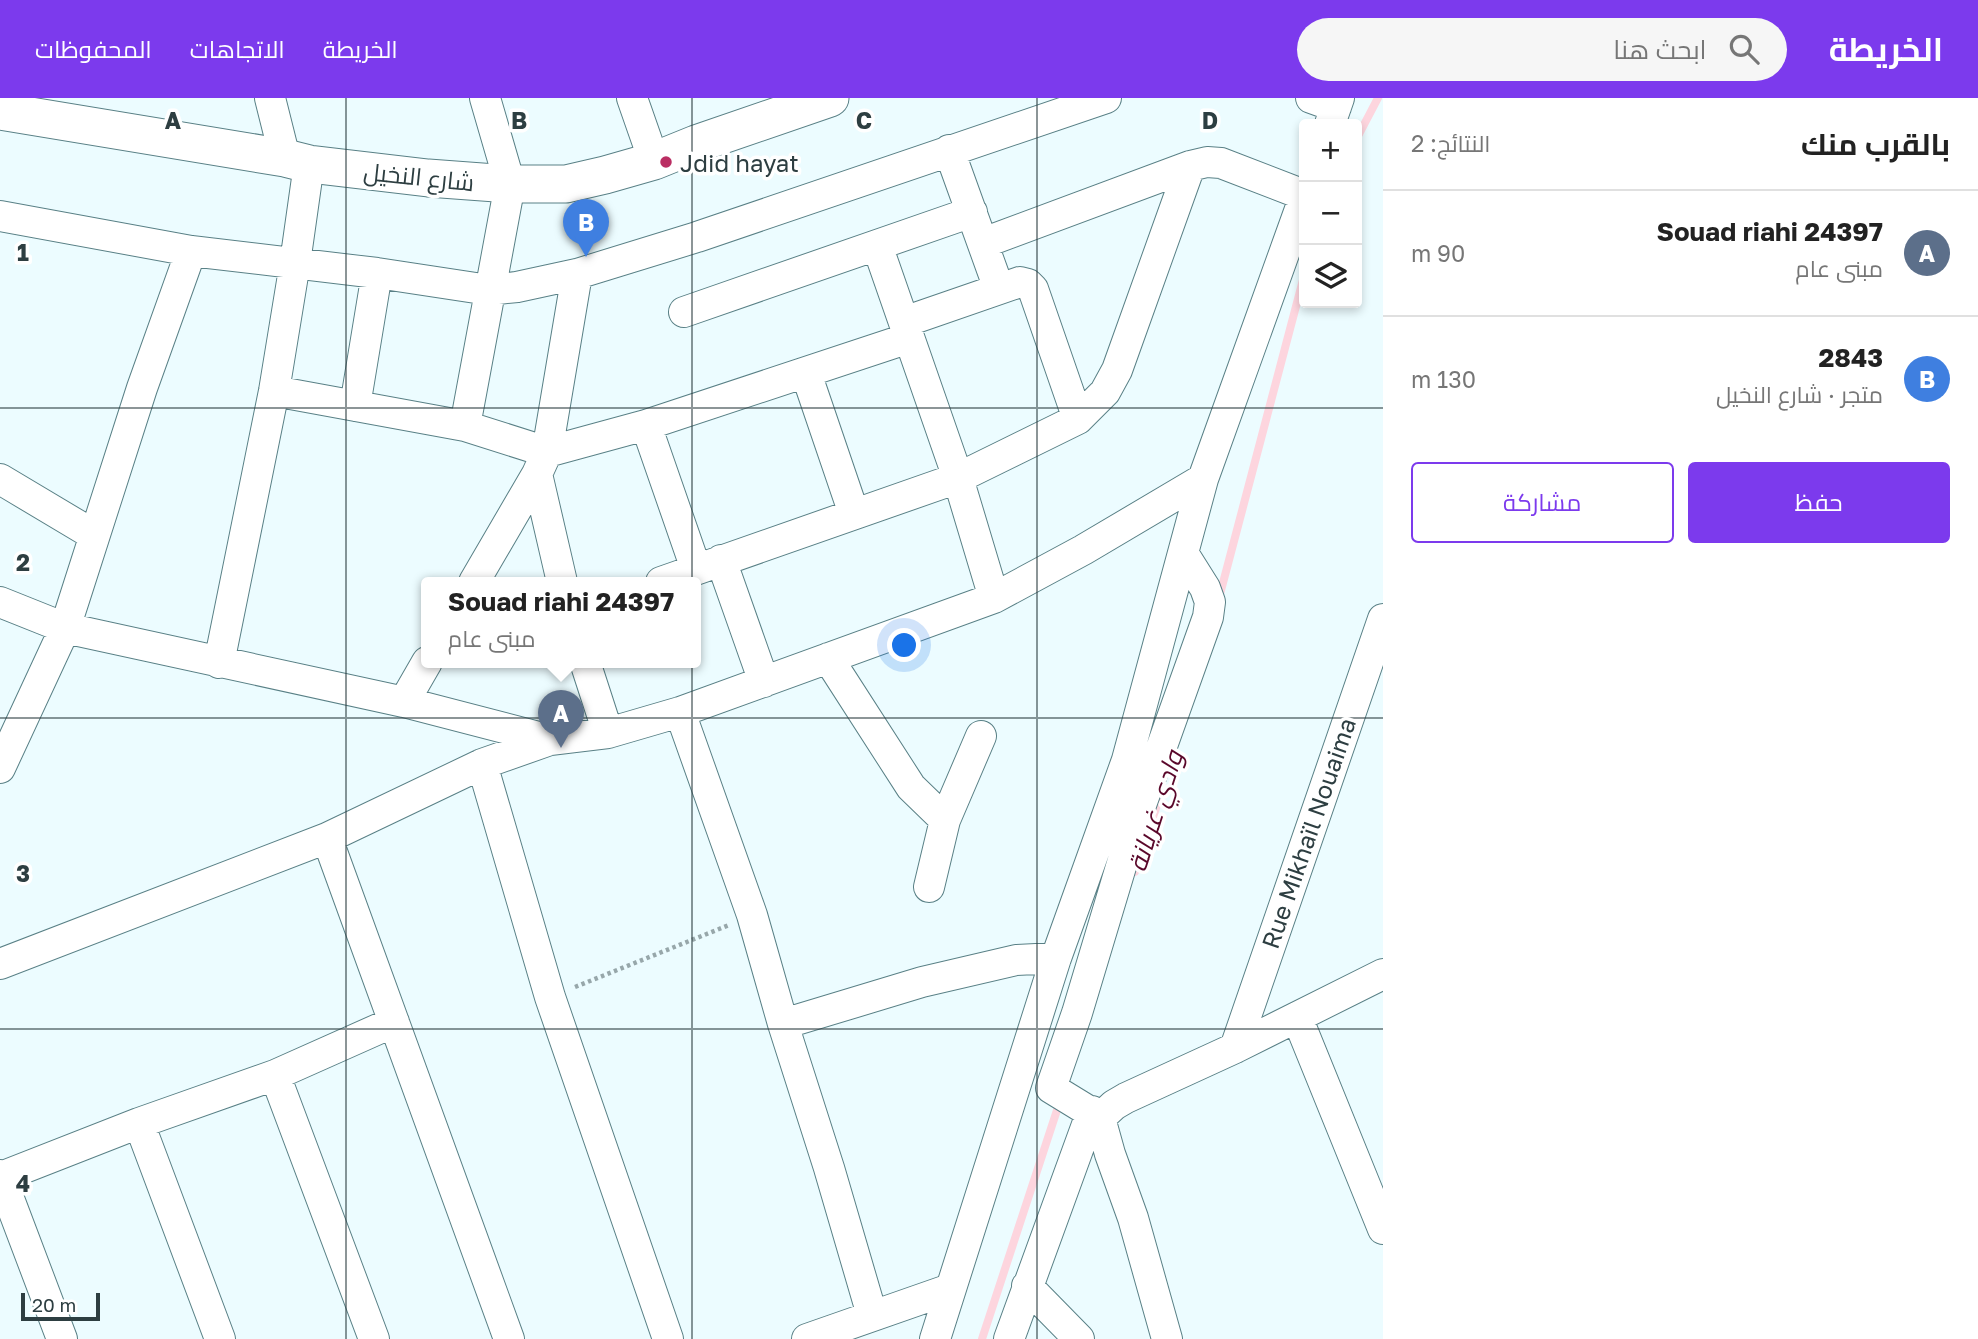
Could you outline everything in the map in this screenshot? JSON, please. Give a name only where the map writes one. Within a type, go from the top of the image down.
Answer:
[{"type":"main road","name":"شارع النخيل","points":[[0,111],[35,108],[297,161],[428,178],[510,184],[566,184],[654,161],[813,101]]},
{"type":"street","points":[[219,663],[274,391],[295,263],[297,161],[270,98]]},
{"type":"street","points":[[465,426],[510,184],[485,98]]},
{"type":"street","points":[[632,98],[654,161]]},
{"type":"street","points":[[0,216],[191,251],[377,273],[489,290],[577,274],[697,237],[1106,98]]},
{"type":"street","points":[[949,150],[999,289]]},
{"type":"street","points":[[983,243],[1190,166],[1208,162],[1221,163],[1299,195]]},
{"type":"street","points":[[675,577],[958,478],[1078,419],[1105,392],[1117,370],[1190,166]]},
{"type":"street","points":[[935,1339],[1056,958],[1127,760],[1203,480],[1299,211]]},
{"type":"street","points":[[684,312],[972,212]]},
{"type":"street","points":[[877,245],[958,478],[994,598]]},
{"type":"street","points":[[3,753],[65,628],[142,388],[191,251]]},
{"type":"street","points":[[355,406],[377,273]]},
{"type":"street","points":[[477,577],[542,463],[577,274]]},
{"type":"street","points":[[274,391],[465,426],[542,463],[646,425],[806,373],[1020,282],[1033,289],[1078,419]]},
{"type":"street","points":[[806,373],[854,514]]},
{"type":"street","points":[[646,425],[764,682]]},
{"type":"street","points":[[542,463],[561,577]]},
{"type":"street","points":[[0,479],[94,535]]},
{"type":"street","points":[[0,964],[327,838],[482,764],[550,740],[608,733],[680,712],[994,598],[1203,480]]},
{"type":"street","points":[[1051,1088],[1077,1013],[1132,830],[1208,617],[1210,602],[1205,588],[1183,553]]},
{"type":"street","points":[[0,602],[65,628],[404,702],[550,740]]},
{"type":"street","name":"Rue Mikhaïl Nouaima","points":[[1235,1048],[1383,619]]},
{"type":"street","points":[[828,658],[911,787],[945,820]]},
{"type":"street","points":[[404,702],[424,668]]},
{"type":"street","points":[[587,668],[608,733]]},
{"type":"street","points":[[680,712],[752,915],[872,1315]]},
{"type":"street","points":[[929,887],[945,820],[981,736]]},
{"type":"street","points":[[482,764],[550,997],[668,1339]]},
{"type":"street","points":[[327,838],[509,1339]]},
{"type":"street","points":[[783,1024],[936,979],[1016,960],[1056,958]]},
{"type":"street","points":[[1010,1339],[1027,1286],[1096,1114],[1383,974]]},
{"type":"street","points":[[1297,1017],[1373,1176],[1383,1229]]},
{"type":"street","points":[[62,1339],[0,1176],[275,1075],[394,1022]]},
{"type":"street","points":[[275,1075],[374,1339]]},
{"type":"street","points":[[1018,1075],[1051,1088],[1096,1114],[1133,1218],[1167,1339]]},
{"type":"street","points":[[139,1123],[220,1339]]},
{"type":"street","points":[[1027,1286],[1079,1339]]},
{"type":"street","points":[[807,1339],[950,1289]]},
{"type":"path","points":[[550,997],[752,915]]},
{"type":"waterway","name":"وادي غريانة","points":[[1362,128],[1378,98]]},
{"type":"waterway","name":"وادي غريانة","points":[[1219,598],[1299,295]]},
{"type":"waterway","name":"وادي غريانة","points":[[1135,872],[1158,802]]},
{"type":"waterway","name":"وادي غريانة","points":[[982,1339],[1060,1101]]},
{"type":"place","name":"Jdid hayat","points":[[666,162]]},
{"type":"place","name":"2843","points":[[586,257]]},
{"type":"place","name":"Souad riahi 24397","points":[[561,748]]}]
